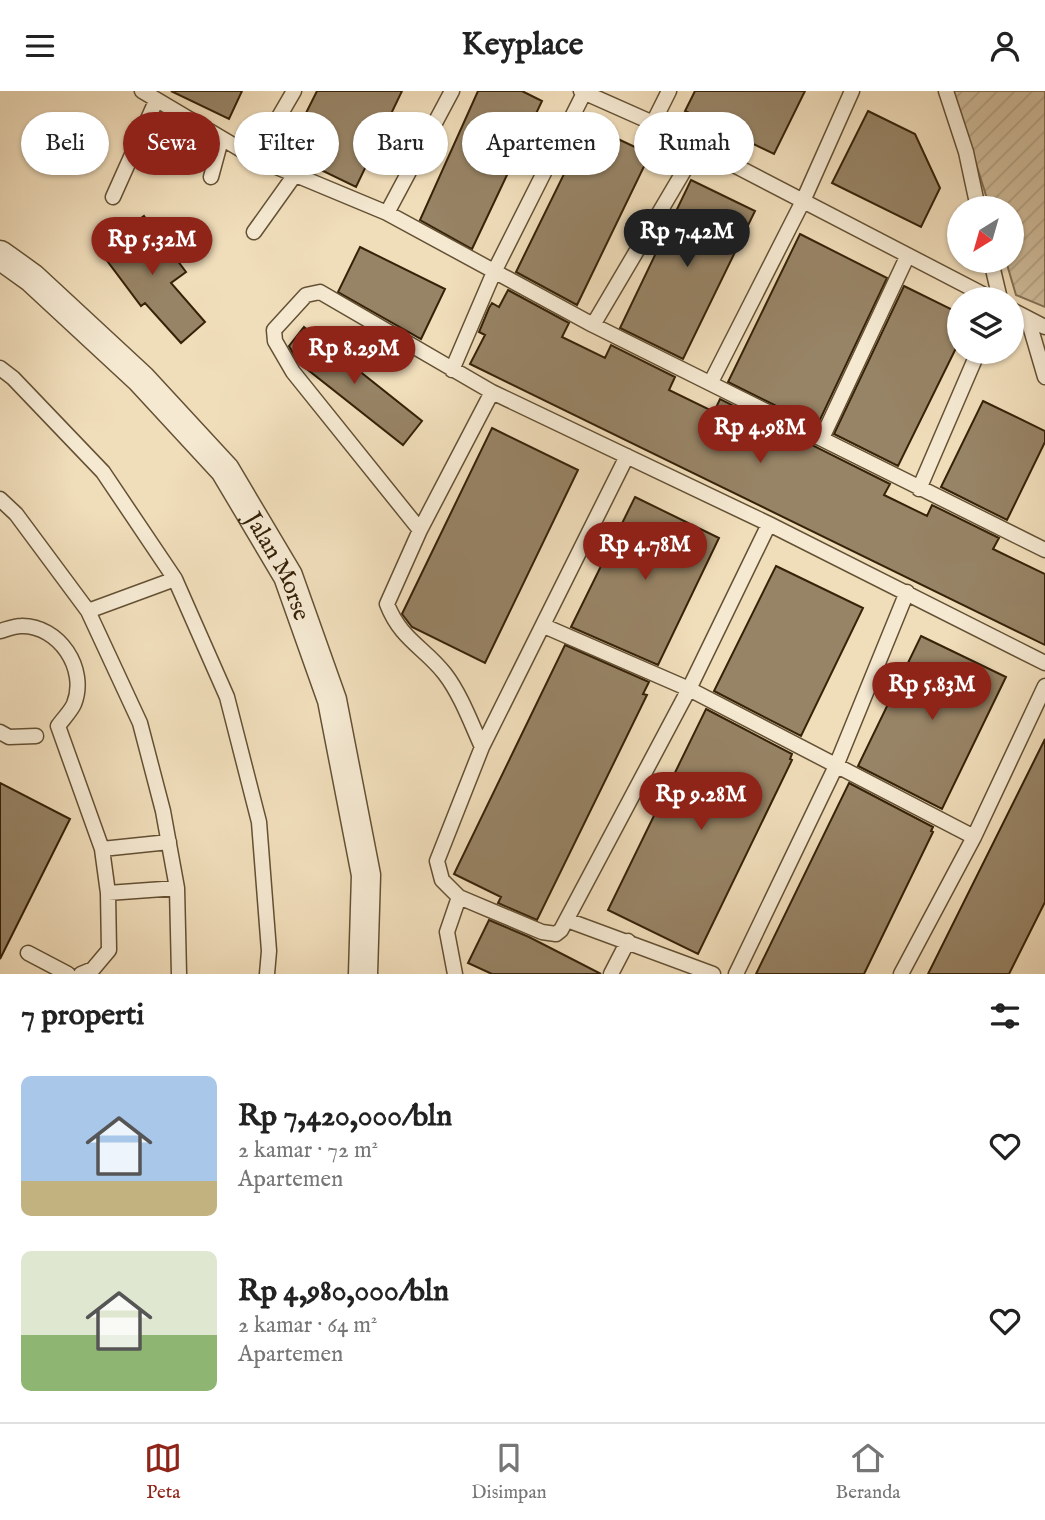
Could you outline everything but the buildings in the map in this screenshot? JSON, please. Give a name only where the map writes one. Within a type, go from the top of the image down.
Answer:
[{"type":"street","name":"Jalan Morse","points":[[0,255],[32,278],[141,379],[225,471],[288,576],[332,701],[366,875],[363,974]]},
{"type":"lane","points":[[142,91],[175,112]]},
{"type":"lane","points":[[281,112],[293,91]]},
{"type":"lane","points":[[387,213],[452,91]]},
{"type":"lane","points":[[658,112],[669,91]]},
{"type":"lane","points":[[711,382],[803,201],[852,91]]},
{"type":"lane","points":[[946,91],[966,152],[975,196]]},
{"type":"lane","points":[[453,370],[494,272],[583,92],[634,115]]},
{"type":"lane","points":[[113,197],[156,101]]},
{"type":"lane","points":[[220,139],[234,147]]},
{"type":"lane","points":[[593,325],[681,175]]},
{"type":"lane","points":[[752,175],[968,287]]},
{"type":"lane","points":[[254,232],[294,176],[387,213],[593,325],[1045,550]]},
{"type":"lane","points":[[822,438],[907,257]]},
{"type":"lane","points":[[420,530],[293,372],[275,341],[274,330],[306,295],[320,292],[492,392],[769,524],[1045,663]]},
{"type":"lane","points":[[1024,317],[1045,327]]},
{"type":"lane","points":[[1028,319],[1045,377]]},
{"type":"lane","points":[[919,489],[973,364]]},
{"type":"lane","points":[[0,368],[13,378],[103,472],[174,579],[227,697],[259,822],[269,951],[267,974]]},
{"type":"lane","points":[[482,747],[444,673],[402,633],[387,604],[420,530],[492,392]]},
{"type":"lane","points":[[627,456],[482,747],[437,861],[442,880],[458,897],[542,932],[556,935],[562,930],[689,689],[769,524]]},
{"type":"lane","points":[[0,499],[16,514],[88,611],[140,723],[163,811],[177,888],[178,974]]},
{"type":"lane","points":[[88,611],[174,579]]},
{"type":"lane","points":[[736,974],[835,766],[907,593]]},
{"type":"lane","points":[[0,631],[23,626],[49,633],[69,651],[78,677],[74,704],[58,726],[102,849],[108,893],[109,950],[93,969],[81,974]]},
{"type":"lane","points":[[544,626],[689,689],[974,837]]},
{"type":"lane","points":[[901,974],[974,837],[1045,686]]},
{"type":"lane","points":[[0,732],[9,737],[36,736]]},
{"type":"lane","points":[[102,849],[169,842]]},
{"type":"lane","points":[[108,893],[177,888]]},
{"type":"lane","points":[[455,974],[447,932],[458,897]]},
{"type":"lane","points":[[567,920],[713,974]]},
{"type":"lane","points":[[611,974],[628,941]]},
{"type":"lane","points":[[28,953],[68,974]]},
{"type":"shaded area","points":[[953,91],[1045,91],[1045,307],[1024,298],[1024,287],[1014,287],[1010,273],[1024,273],[1024,196],[986,196]]}]
